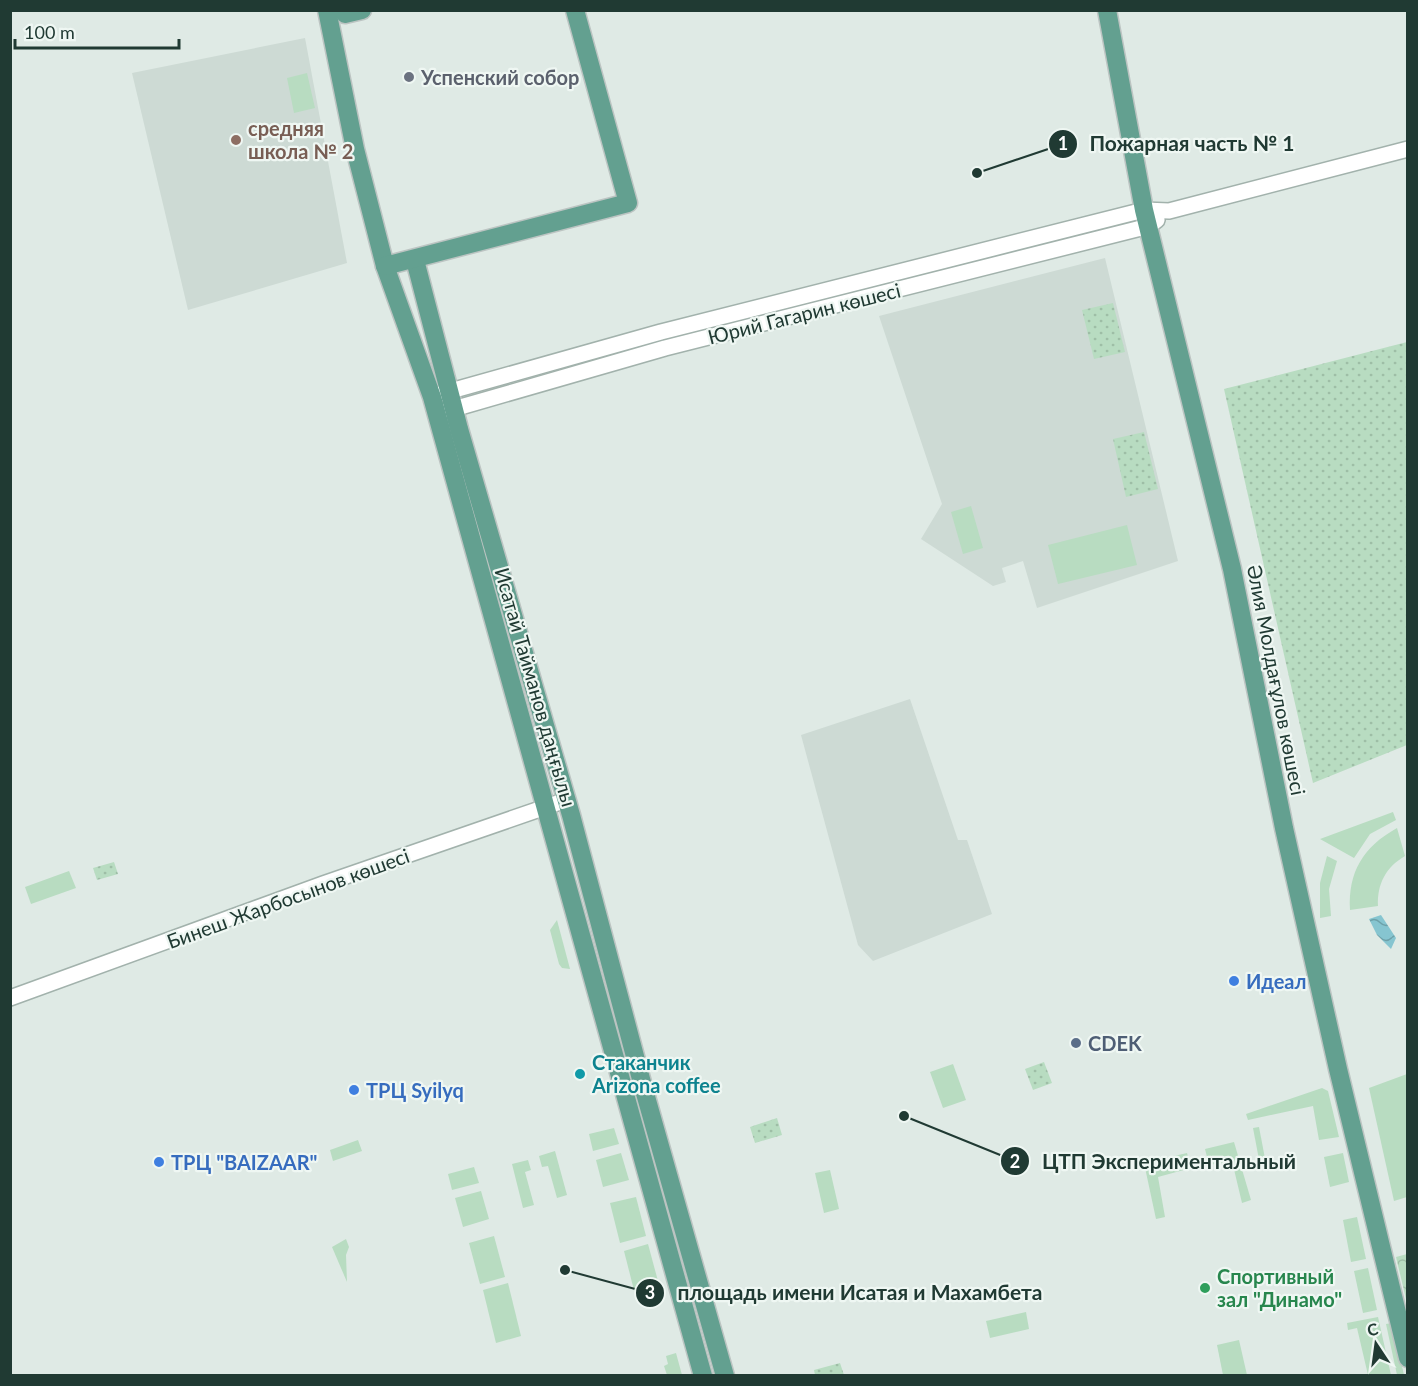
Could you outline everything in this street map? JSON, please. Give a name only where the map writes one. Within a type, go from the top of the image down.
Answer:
[{"type":"main road","name":"Исатай Тайманов даңғылы","points":[[327,10],[355,149],[385,266],[434,405],[703,1376]]},
{"type":"main road","points":[[385,266],[415,260],[628,202],[574,10]]},
{"type":"main road","name":"Әлия Молдағұлов көшесі","points":[[1107,10],[1146,218],[1232,569],[1288,850],[1340,1081],[1407,1358]]},
{"type":"main road","name":"Исатай Тайманов даңғылы","points":[[415,260],[452,400],[566,800],[641,1079],[725,1376]]},
{"type":"street","name":"Юрий Гагарин көшесі","points":[[434,405],[665,348],[1407,148]]},
{"type":"street","name":"Бинеш Жарбосынов көшесі","points":[[10,998],[313,887],[566,800]]},
{"type":"shaded area","name":"cредняя школа № 2","points":[[305,38],[347,263],[188,310],[132,73]]},
{"type":"shaded area","points":[[1105,258],[1178,561],[1037,608],[1023,561],[1002,568],[1006,582],[993,586],[921,539],[942,504],[879,316]]},
{"type":"shaded area","points":[[910,699],[958,840],[967,840],[992,914],[873,961],[858,945],[801,735]]},
{"type":"green space","points":[[307,73],[315,108],[294,113],[287,78]]},
{"type":"green space","points":[[1113,303],[1125,352],[1094,359],[1082,310]]},
{"type":"green space","points":[[1407,342],[1407,745],[1313,783],[1224,389]]},
{"type":"green space","points":[[1144,432],[1158,489],[1126,497],[1113,439]]},
{"type":"green space","points":[[971,506],[983,548],[963,554],[951,512]]},
{"type":"green space","points":[[1127,525],[1137,565],[1058,584],[1048,545]]},
{"type":"green space","points":[[1393,812],[1396,820],[1370,834],[1354,858],[1320,839]]},
{"type":"green space","points":[[1397,828],[1405,856],[1393,865],[1384,877],[1379,890],[1378,906],[1350,910],[1352,884],[1360,862],[1375,843]]},
{"type":"green space","points":[[1327,856],[1337,861],[1329,889],[1331,916],[1320,918],[1320,883]]},
{"type":"green space","points":[[114,862],[118,874],[97,880],[93,868]]},
{"type":"green space","points":[[69,871],[76,888],[31,904],[25,887]]},
{"type":"green space","points":[[557,920],[570,969],[562,968],[559,964],[550,930]]},
{"type":"green space","points":[[1044,1062],[1052,1083],[1033,1090],[1025,1069]]},
{"type":"green space","points":[[953,1064],[966,1100],[943,1108],[930,1072]]},
{"type":"green space","points":[[1407,1074],[1407,1197],[1394,1201],[1369,1088]]},
{"type":"green space","points":[[1322,1088],[1328,1091],[1339,1137],[1319,1140],[1313,1106],[1248,1120],[1246,1114]]},
{"type":"green space","points":[[777,1118],[782,1135],[755,1143],[750,1127]]},
{"type":"green space","points":[[1259,1127],[1267,1169],[1261,1170],[1253,1128]]},
{"type":"green space","points":[[614,1128],[619,1144],[593,1151],[589,1134]]},
{"type":"green space","points":[[358,1140],[362,1151],[333,1161],[330,1150]]},
{"type":"green space","points":[[1234,1142],[1251,1200],[1242,1203],[1232,1161],[1209,1165],[1205,1149]]},
{"type":"green space","points":[[555,1151],[567,1195],[557,1198],[548,1166],[542,1167],[539,1156]]},
{"type":"green space","points":[[621,1153],[629,1180],[603,1187],[596,1160]]},
{"type":"green space","points":[[1187,1153],[1191,1168],[1158,1177],[1165,1217],[1156,1219],[1144,1163]]},
{"type":"green space","points":[[1343,1153],[1349,1182],[1330,1187],[1324,1157]]},
{"type":"green space","points":[[528,1160],[531,1170],[525,1172],[534,1205],[523,1208],[512,1164]]},
{"type":"green space","points":[[474,1167],[479,1183],[452,1190],[448,1174]]},
{"type":"green space","points":[[830,1170],[839,1209],[824,1213],[815,1173]]},
{"type":"green space","points":[[481,1191],[489,1219],[463,1227],[455,1198]]},
{"type":"green space","points":[[636,1197],[646,1236],[620,1243],[610,1203]]},
{"type":"green space","points":[[1357,1217],[1366,1259],[1351,1262],[1343,1220]]},
{"type":"green space","points":[[494,1236],[505,1277],[480,1284],[469,1243]]},
{"type":"green space","points":[[346,1239],[349,1247],[346,1255],[347,1282],[332,1247]]},
{"type":"green space","points":[[648,1244],[662,1296],[637,1302],[624,1251]]},
{"type":"green space","points":[[1407,1254],[1407,1303],[1396,1257]]},
{"type":"green space","points":[[1368,1268],[1377,1310],[1363,1313],[1354,1271]]},
{"type":"green space","points":[[508,1283],[521,1336],[496,1343],[483,1290]]},
{"type":"green space","points":[[1026,1312],[1029,1329],[990,1338],[986,1321]]},
{"type":"green space","points":[[1378,1317],[1391,1375],[1368,1375],[1357,1328],[1348,1330],[1347,1323]]},
{"type":"green space","points":[[1392,1323],[1404,1375],[1397,1375],[1386,1324]]},
{"type":"green space","points":[[1239,1340],[1247,1375],[1223,1375],[1217,1345]]},
{"type":"green space","points":[[676,1353],[682,1375],[667,1375],[664,1366],[668,1364],[666,1356]]},
{"type":"green space","points":[[840,1363],[844,1375],[815,1375],[814,1370]]},
{"type":"water","points":[[1381,915],[1396,938],[1391,949],[1377,935],[1369,919]]},
{"type":"place","name":"Успенский собор","points":[[409,77]]},
{"type":"place","name":"cредняя школа № 2","points":[[236,140]]},
{"type":"place","name":"Пожарная часть № 1","points":[[977,173]]},
{"type":"place","name":"Идеал","points":[[1234,981]]},
{"type":"place","name":"CDEK","points":[[1076,1043]]},
{"type":"place","name":"Стаканчик Arizona coffee","points":[[580,1074]]},
{"type":"place","name":"ТРЦ Syilyq","points":[[354,1090]]},
{"type":"place","name":"ЦТП Экспериментальный","points":[[904,1116]]},
{"type":"place","name":"ТРЦ \"BAIZAAR\"","points":[[159,1162]]},
{"type":"place","name":"площадь имени Исатая и Махамбета","points":[[565,1270]]},
{"type":"place","name":"Спортивный зал \"Динамо\"","points":[[1205,1288]]}]
